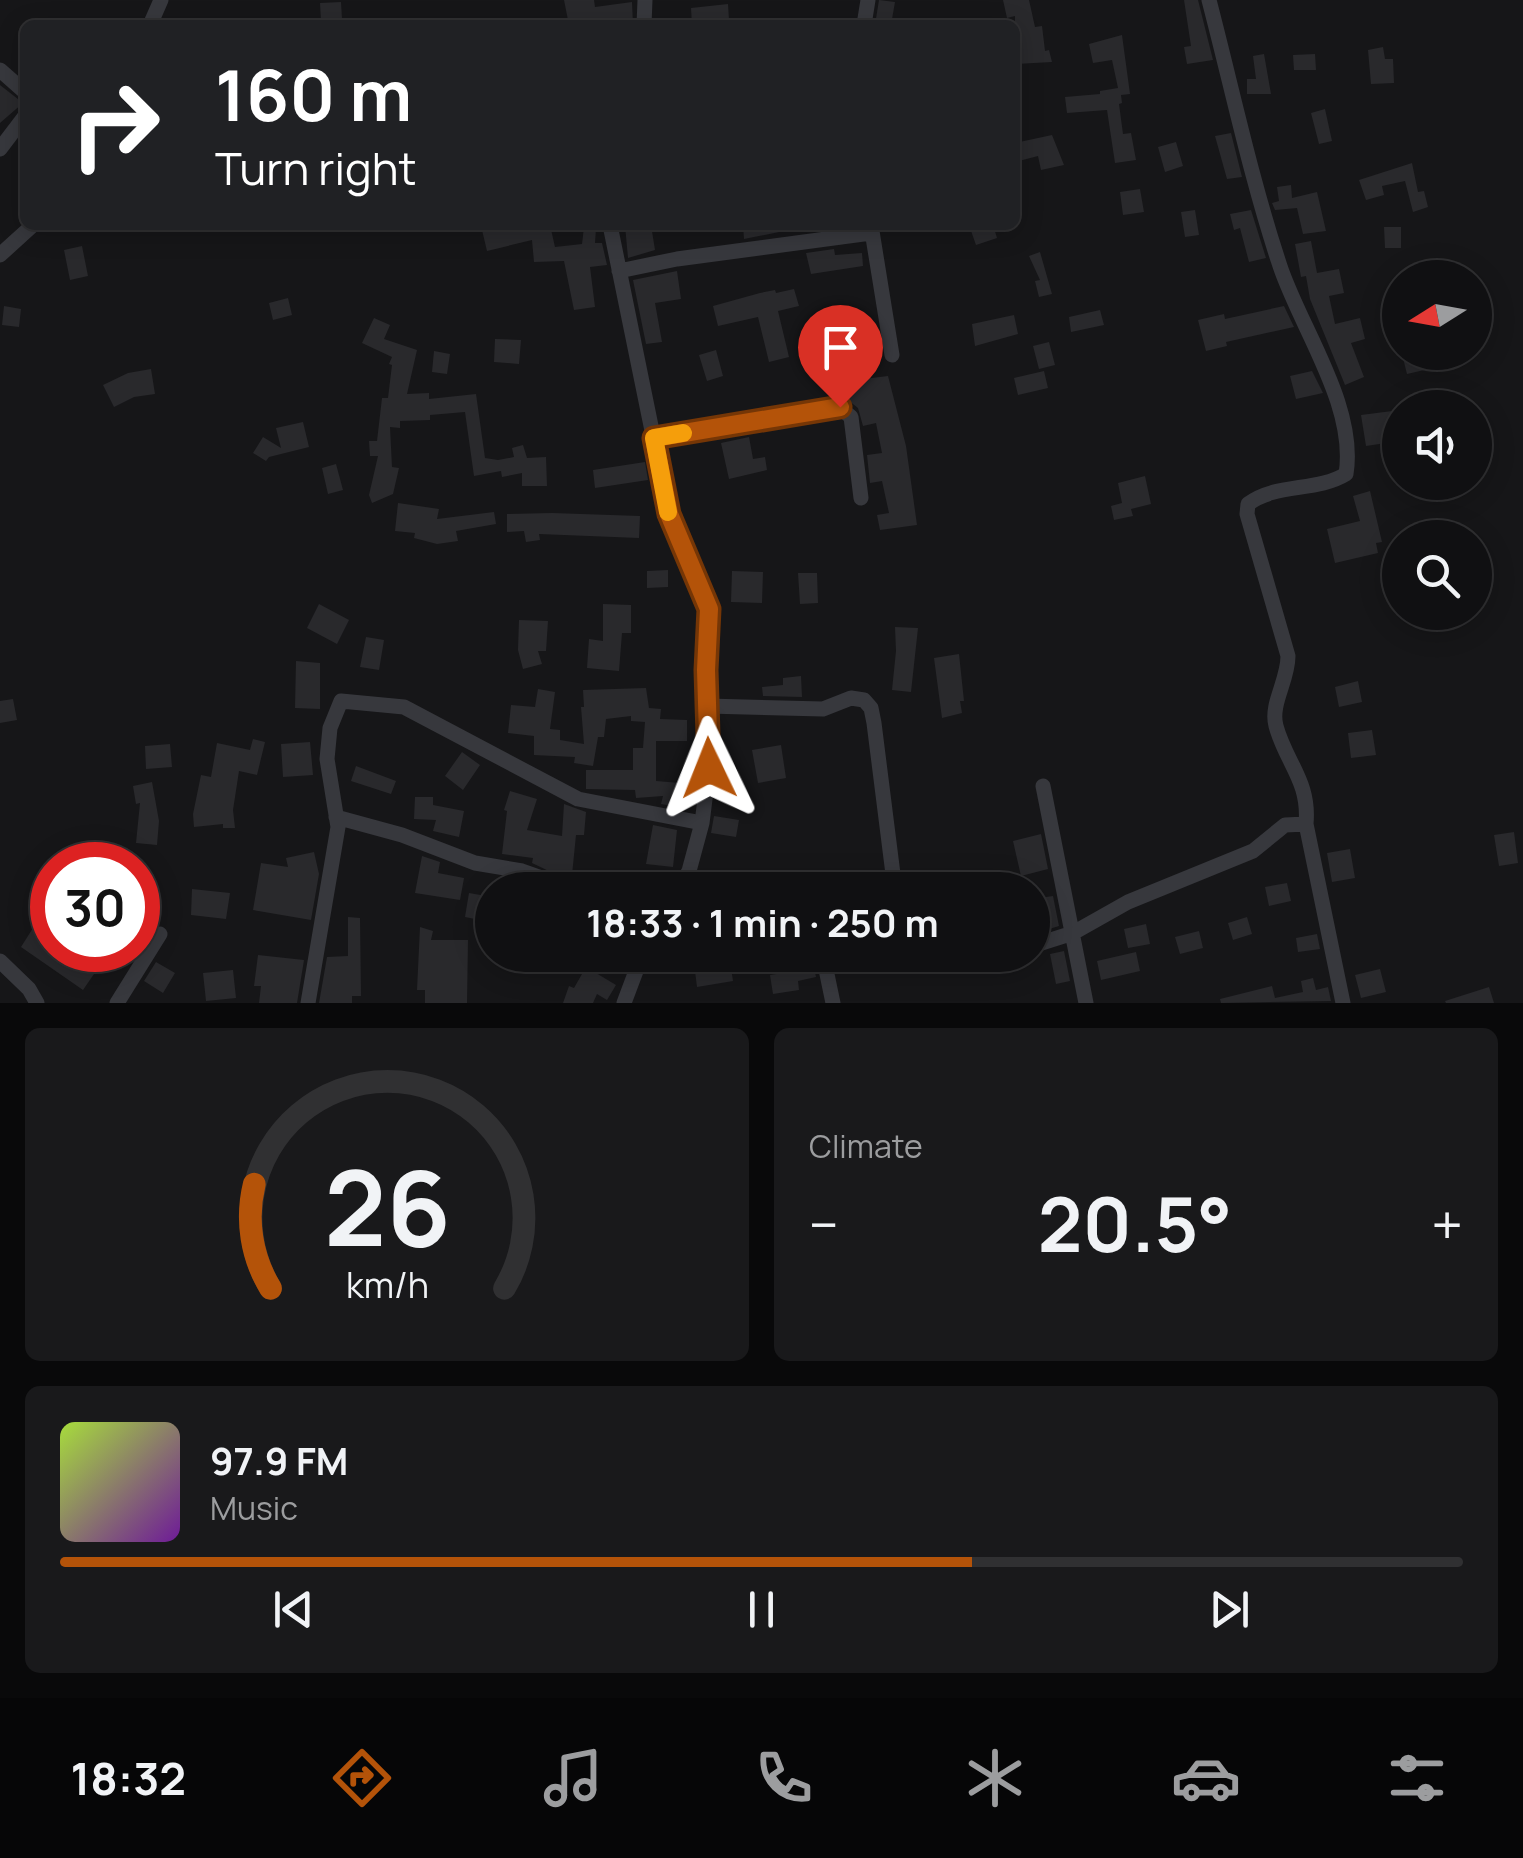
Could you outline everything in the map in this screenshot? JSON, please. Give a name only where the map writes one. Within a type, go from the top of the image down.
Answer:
[{"type":"street","points":[[1210,0],[1279,263],[1338,404],[1346,438],[1346,474],[1323,484],[1258,496],[1248,504],[1259,562],[1288,656],[1288,674],[1274,709],[1276,728],[1299,773],[1308,805],[1306,824],[1343,1003]]},
{"type":"street","points":[[0,70],[20,88]]},
{"type":"street","points":[[0,148],[20,122]]},
{"type":"street","points":[[0,255],[28,230]]},
{"type":"street","points":[[611,230],[669,514],[709,609],[709,768],[702,823],[688,872]]},
{"type":"street","points":[[619,271],[864,230]]},
{"type":"street","points":[[871,230],[892,355]]},
{"type":"street","points":[[654,438],[840,407],[851,416],[861,498]]},
{"type":"street","points":[[707,706],[823,709],[851,698],[864,700],[871,708],[874,723],[893,872]]},
{"type":"street","points":[[308,1003],[338,827],[327,759],[330,728],[342,701],[404,706],[578,799],[702,823]]},
{"type":"street","points":[[1043,786],[1086,1003]]},
{"type":"street","points":[[336,817],[402,834],[475,863],[527,872]]},
{"type":"street","points":[[1050,941],[1073,934],[1128,902],[1253,851],[1285,825],[1306,824]]},
{"type":"street","points":[[0,961],[29,989],[37,1003]]},
{"type":"street","points":[[117,1003],[136,972]]},
{"type":"street","points":[[624,1003],[636,972]]},
{"type":"street","points":[[826,972],[832,1003]]},
{"type":"building","points":[[564,0],[594,0],[595,7],[632,2],[633,20],[568,20]]},
{"type":"building","points":[[879,0],[895,2],[892,20],[876,20]]},
{"type":"building","points":[[1003,0],[1029,0],[1035,27],[1042,26],[1045,51],[1049,50],[1052,62],[1020,64],[1020,20],[1015,20],[1015,16],[1007,18]]},
{"type":"building","points":[[1184,0],[1198,0],[1213,60],[1187,64],[1184,47],[1191,46]]},
{"type":"building","points":[[341,2],[342,19],[321,20],[320,3]]},
{"type":"building","points":[[728,4],[729,20],[692,20],[691,8]]},
{"type":"building","points":[[1122,35],[1130,94],[1121,95],[1119,104],[1123,134],[1131,133],[1136,160],[1115,163],[1107,110],[1067,113],[1065,97],[1118,88],[1112,60],[1093,63],[1089,44]]},
{"type":"building","points":[[1383,47],[1385,59],[1393,59],[1394,83],[1371,84],[1368,50]]},
{"type":"building","points":[[1264,54],[1271,94],[1247,94],[1247,79],[1256,79],[1253,56]]},
{"type":"building","points":[[1315,54],[1316,70],[1294,70],[1293,55]]},
{"type":"building","points":[[0,85],[20,101],[20,106],[0,123]]},
{"type":"building","points":[[1325,109],[1332,141],[1319,144],[1311,113]]},
{"type":"building","points":[[1231,133],[1242,177],[1227,179],[1215,136]]},
{"type":"building","points":[[1052,135],[1064,165],[1041,170],[1038,156],[1020,161],[1020,142]]},
{"type":"building","points":[[1176,142],[1183,166],[1165,172],[1158,147]]},
{"type":"building","points":[[1412,163],[1418,192],[1424,191],[1428,207],[1413,212],[1405,181],[1382,186],[1384,195],[1366,200],[1359,180]]},
{"type":"building","points":[[1291,185],[1292,198],[1317,192],[1326,231],[1303,234],[1297,208],[1275,210],[1272,203],[1279,201],[1277,187]]},
{"type":"building","points":[[1140,189],[1144,212],[1123,215],[1120,192]]},
{"type":"building","points":[[1195,210],[1199,235],[1185,237],[1181,212]]},
{"type":"building","points":[[1251,210],[1266,258],[1249,262],[1240,228],[1234,230],[1230,214]]},
{"type":"building","points":[[1384,227],[1401,227],[1401,248],[1385,248]]},
{"type":"building","points":[[482,230],[551,230],[555,247],[582,244],[584,230],[596,230],[595,243],[602,243],[607,265],[590,267],[595,307],[574,310],[564,261],[534,262],[532,240],[487,251]]},
{"type":"building","points":[[625,230],[652,230],[655,250],[628,258]]},
{"type":"building","points":[[743,230],[789,230],[744,239]]},
{"type":"building","points":[[971,230],[995,230],[997,238],[976,245]]},
{"type":"building","points":[[1311,241],[1317,273],[1339,269],[1344,293],[1329,296],[1335,324],[1360,318],[1365,339],[1351,343],[1364,377],[1345,385],[1310,299],[1306,276],[1301,277],[1295,244]]},
{"type":"building","points":[[82,246],[88,276],[70,280],[64,250]]},
{"type":"building","points":[[834,249],[835,255],[862,253],[863,266],[811,274],[806,253]]},
{"type":"building","points":[[1040,252],[1052,294],[1039,297],[1035,281],[1040,280],[1029,256]]},
{"type":"building","points":[[677,271],[681,299],[655,303],[662,342],[646,344],[633,280]]},
{"type":"building","points":[[794,289],[799,306],[778,311],[789,357],[769,362],[758,317],[718,326],[713,306],[760,293]]},
{"type":"building","points":[[288,298],[292,315],[273,320],[269,303]]},
{"type":"building","points":[[4,306],[21,309],[19,327],[2,325]]},
{"type":"building","points":[[1284,306],[1294,327],[1226,342],[1227,346],[1206,351],[1198,320],[1224,314],[1225,319]]},
{"type":"building","points":[[1100,310],[1104,325],[1071,332],[1069,317]]},
{"type":"building","points":[[1014,315],[1018,334],[975,346],[972,324]]},
{"type":"building","points":[[374,318],[390,325],[384,339],[417,350],[407,394],[429,393],[429,399],[476,394],[485,458],[514,457],[512,448],[523,445],[527,458],[546,457],[547,486],[522,486],[522,473],[502,477],[501,471],[474,476],[465,412],[430,415],[430,420],[400,421],[400,428],[390,427],[392,467],[399,468],[393,494],[372,503],[369,495],[378,456],[370,456],[369,441],[377,441],[382,398],[388,398],[392,365],[392,357],[362,343]]},
{"type":"building","points":[[872,336],[875,352],[843,359],[847,381],[888,376],[906,446],[917,525],[880,530],[877,515],[889,513],[882,481],[870,483],[867,455],[882,453],[876,423],[863,426],[858,408],[843,396],[830,397],[822,348]]},
{"type":"building","points":[[495,339],[521,340],[519,364],[494,362]]},
{"type":"building","points":[[1049,342],[1055,365],[1039,369],[1033,346]]},
{"type":"building","points":[[716,350],[723,376],[707,381],[699,355]]},
{"type":"building","points":[[434,351],[450,354],[447,374],[432,372]]},
{"type":"building","points":[[151,369],[155,394],[134,397],[114,407],[103,385],[128,373]]},
{"type":"building","points":[[1044,371],[1048,388],[1018,395],[1014,378]]},
{"type":"building","points":[[1312,371],[1323,393],[1296,399],[1290,376]]},
{"type":"building","points":[[1382,412],[1382,444],[1366,446],[1361,415]]},
{"type":"building","points":[[303,422],[309,447],[266,461],[253,453],[263,437],[281,448],[276,428]]},
{"type":"building","points":[[749,437],[753,459],[765,457],[767,470],[729,479],[721,443]]},
{"type":"building","points":[[645,462],[648,480],[595,488],[593,470]]},
{"type":"building","points":[[336,464],[343,490],[328,494],[322,468]]},
{"type":"building","points":[[1145,476],[1151,504],[1131,509],[1133,516],[1114,520],[1111,506],[1122,503],[1118,483]]},
{"type":"building","points":[[1370,491],[1382,542],[1376,543],[1378,553],[1335,563],[1327,529],[1360,521],[1353,496]]},
{"type":"building","points":[[398,503],[439,509],[437,519],[494,512],[496,524],[456,531],[458,541],[437,544],[414,538],[415,533],[395,531]]},
{"type":"building","points":[[507,514],[640,516],[639,538],[539,534],[540,540],[526,542],[524,531],[507,532]]},
{"type":"building","points":[[668,570],[668,587],[647,588],[647,571]]},
{"type":"building","points":[[732,571],[763,572],[762,603],[731,602]]},
{"type":"building","points":[[798,573],[817,573],[818,603],[800,604]]},
{"type":"building","points":[[319,604],[349,620],[337,644],[307,628]]},
{"type":"building","points":[[603,604],[631,605],[631,633],[622,633],[619,671],[587,668],[589,639],[603,641]]},
{"type":"building","points":[[519,620],[548,621],[546,651],[538,651],[542,664],[523,669],[518,650]]},
{"type":"building","points":[[895,627],[918,628],[911,692],[892,690]]},
{"type":"building","points":[[366,637],[384,640],[379,670],[360,667]]},
{"type":"building","points":[[959,654],[962,713],[942,718],[934,658]]},
{"type":"building","points":[[296,661],[320,663],[320,709],[295,708]]},
{"type":"building","points":[[801,676],[802,697],[763,696],[762,687],[783,685],[783,678]]},
{"type":"building","points":[[1358,681],[1362,702],[1339,707],[1335,687]]},
{"type":"building","points":[[646,688],[649,708],[661,709],[660,719],[687,720],[687,741],[656,741],[656,781],[680,783],[678,792],[687,794],[684,808],[661,804],[663,796],[636,798],[635,790],[586,789],[586,770],[633,770],[633,748],[643,748],[645,722],[631,721],[631,716],[606,719],[593,766],[574,763],[575,757],[534,755],[534,736],[508,733],[511,705],[535,707],[538,689],[555,692],[550,729],[560,730],[560,740],[584,744],[583,690]]},
{"type":"building","points":[[13,699],[17,720],[0,723],[0,701]]},
{"type":"building","points":[[1372,730],[1376,755],[1351,758],[1348,733]]},
{"type":"building","points":[[253,739],[265,742],[257,775],[239,771],[233,810],[235,828],[223,828],[223,824],[194,827],[201,775],[211,777],[217,743],[250,750]]},
{"type":"building","points":[[310,742],[313,775],[283,777],[281,744]]},
{"type":"building","points":[[170,744],[172,767],[146,769],[145,746]]},
{"type":"building","points":[[781,745],[786,778],[758,783],[752,750]]},
{"type":"building","points":[[462,752],[480,765],[463,790],[445,776]]},
{"type":"building","points":[[356,766],[396,781],[391,794],[351,781]]},
{"type":"building","points":[[152,782],[159,821],[157,842],[136,842],[140,803],[136,804],[133,786]]},
{"type":"building","points":[[510,791],[537,799],[527,830],[562,836],[564,804],[586,812],[584,835],[576,835],[572,872],[551,872],[532,863],[533,858],[502,854],[507,811],[504,810]]},
{"type":"building","points":[[415,797],[433,797],[433,805],[464,811],[459,837],[433,831],[436,820],[414,819]]},
{"type":"building","points":[[714,816],[739,820],[736,837],[711,833]]},
{"type":"building","points":[[653,825],[677,830],[673,867],[646,864]]},
{"type":"building","points":[[1514,832],[1518,863],[1499,866],[1494,835]]},
{"type":"building","points":[[1041,834],[1048,869],[1020,872],[1013,841]]},
{"type":"building","points":[[1350,849],[1355,878],[1332,882],[1327,853]]},
{"type":"building","points":[[314,852],[319,874],[311,920],[253,910],[261,863],[288,867],[286,858]]},
{"type":"building","points":[[422,856],[440,862],[438,873],[464,878],[460,900],[415,893]]},
{"type":"building","points":[[1287,883],[1291,901],[1269,906],[1265,887]]},
{"type":"building","points":[[192,889],[230,893],[226,919],[191,915]]},
{"type":"building","points":[[469,893],[475,894],[475,919],[465,917]]},
{"type":"building","points":[[1050,896],[1059,926],[1050,929]]},
{"type":"building","points":[[348,917],[360,918],[361,996],[352,996],[352,1003],[319,1003],[327,957],[348,956]]},
{"type":"building","points":[[1247,917],[1252,934],[1233,940],[1228,923]]},
{"type":"building","points":[[1146,924],[1150,944],[1128,948],[1124,929]]},
{"type":"building","points":[[420,927],[433,931],[431,940],[468,940],[467,1003],[425,1003],[425,990],[417,990]]},
{"type":"building","points":[[1199,931],[1203,948],[1180,954],[1175,937]]},
{"type":"building","points":[[30,933],[30,953],[21,947]]},
{"type":"building","points":[[1317,934],[1320,949],[1298,952],[1296,938]]},
{"type":"building","points":[[1064,951],[1070,981],[1056,984],[1050,954]]},
{"type":"building","points":[[1136,952],[1140,971],[1101,980],[1097,961]]},
{"type":"building","points":[[258,955],[304,960],[297,1003],[259,1003],[261,986],[254,986]]},
{"type":"building","points":[[160,964],[175,973],[163,993],[144,981],[150,972],[160,972]]},
{"type":"building","points":[[1380,969],[1386,992],[1361,998],[1355,975]]},
{"type":"building","points":[[233,970],[236,998],[206,1001],[203,973]]},
{"type":"building","points":[[57,972],[95,972],[83,990]]},
{"type":"building","points":[[583,972],[594,972],[616,985],[607,1000],[597,994],[593,1003],[563,1003],[569,986],[574,988]]},
{"type":"building","points":[[695,972],[732,972],[733,981],[697,987]]},
{"type":"building","points":[[815,972],[816,977],[798,981],[799,990],[773,994],[770,975]]},
{"type":"building","points":[[1313,978],[1316,990],[1328,987],[1331,1001],[1221,1003],[1220,999],[1272,986],[1275,998],[1303,992],[1301,981]]},
{"type":"building","points":[[1489,987],[1494,1003],[1445,1001]]},
{"type":"slow traffic","points":[[668,512],[654,438],[683,433]]},
{"type":"route","points":[[709,768],[709,609],[669,514],[654,438],[840,407]]}]
